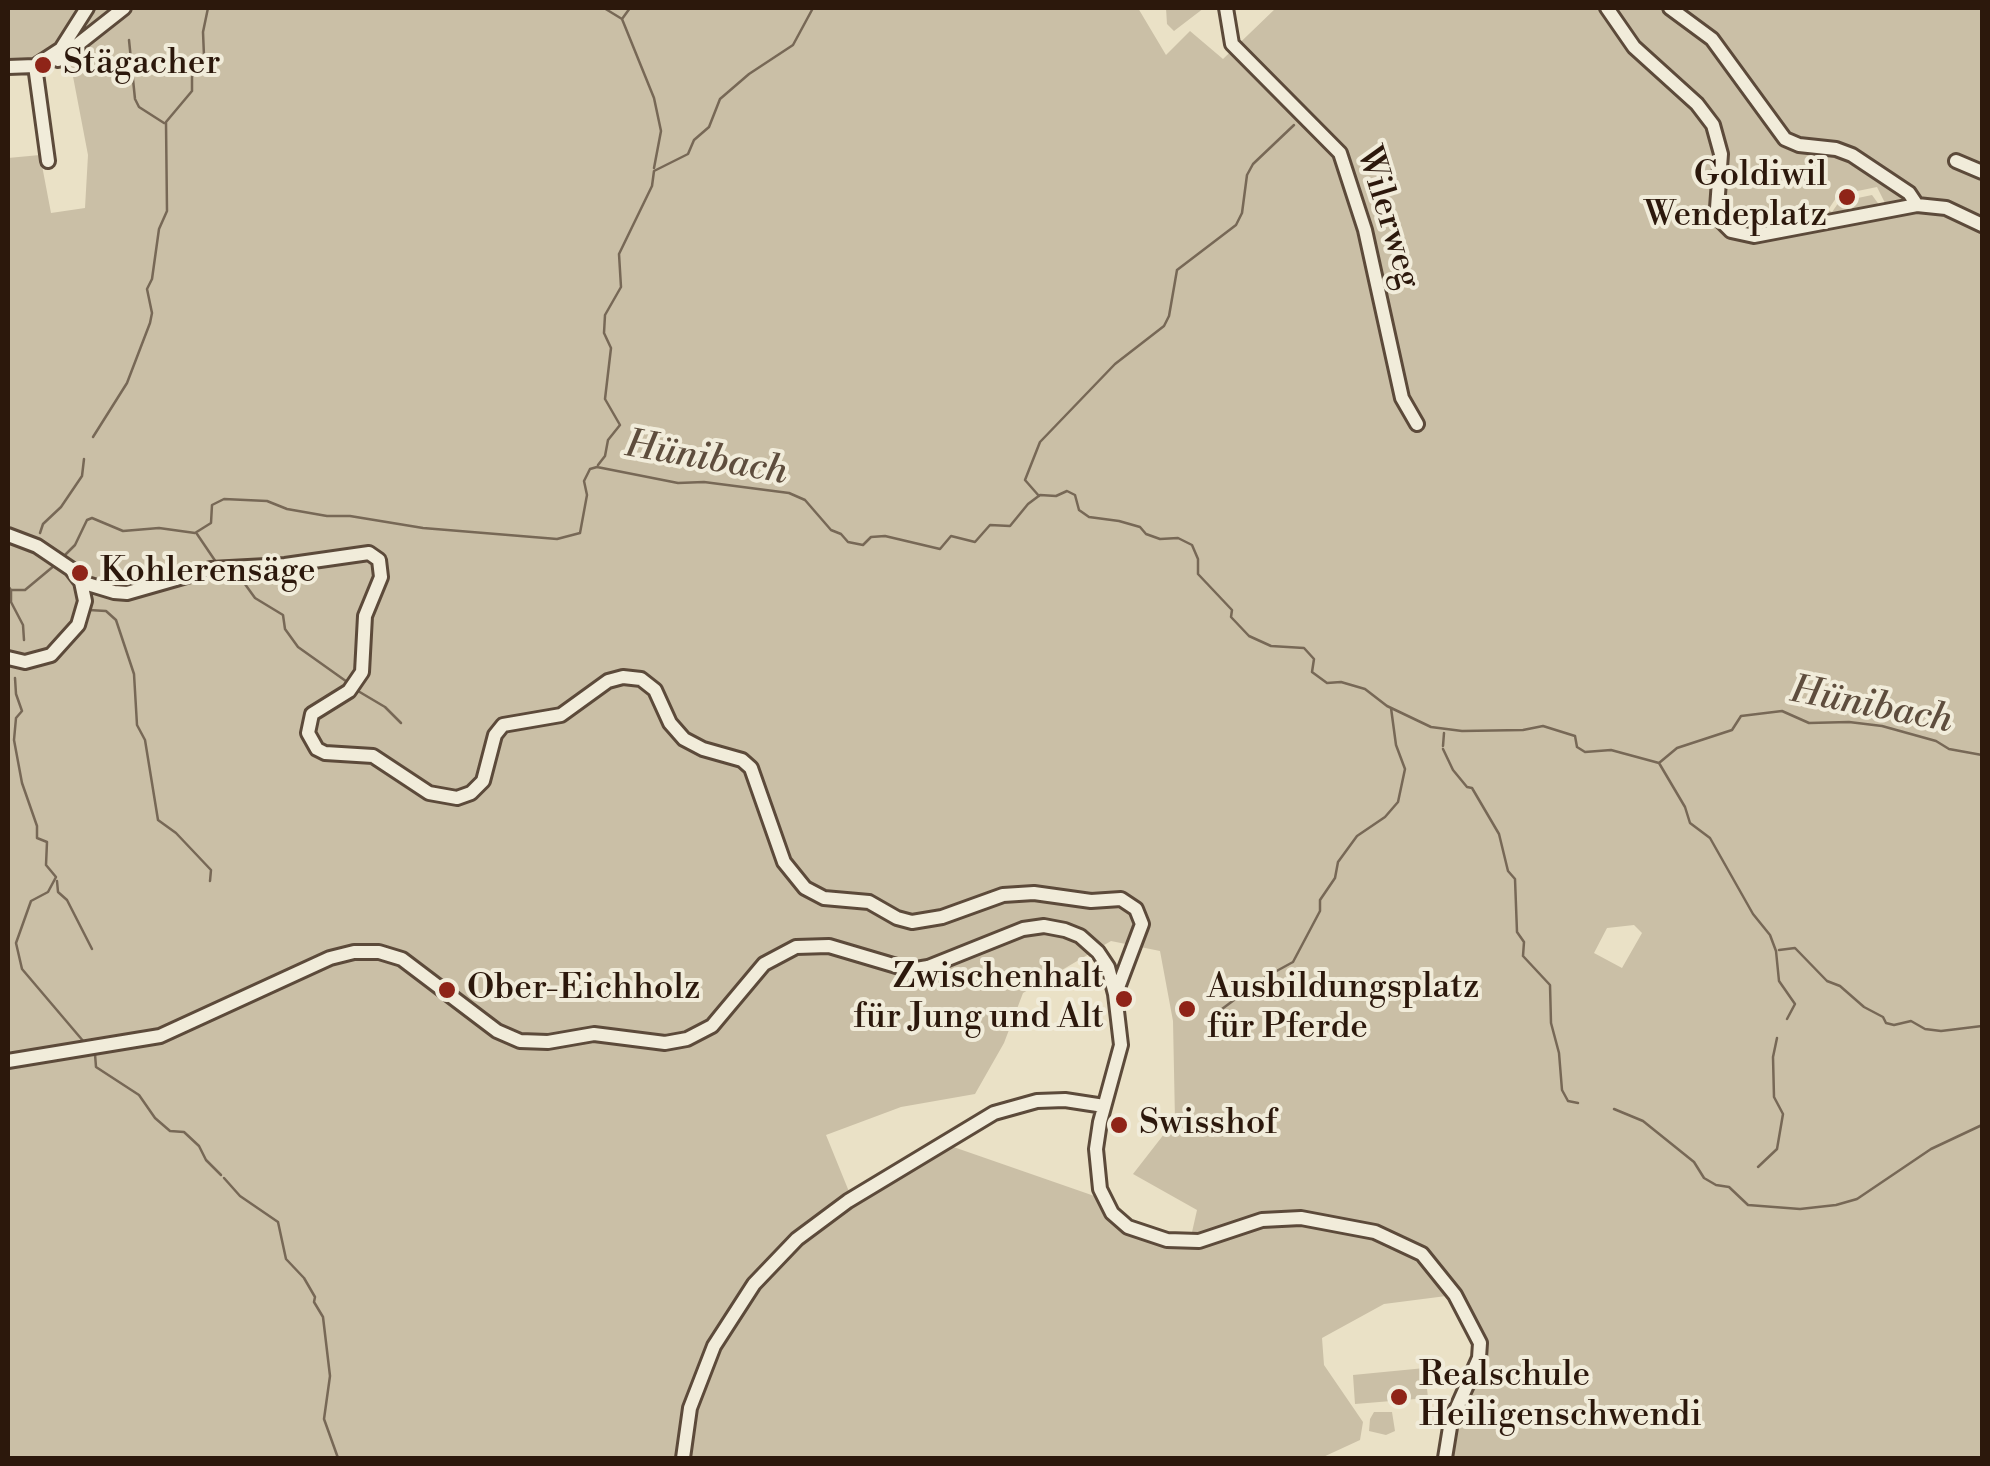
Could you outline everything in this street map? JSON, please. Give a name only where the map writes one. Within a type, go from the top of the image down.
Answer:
[{"type":"street","points":[[39,64],[70,38],[87,8]]},
{"type":"street","points":[[8,67],[48,66],[73,51],[124,8]]},
{"type":"street","name":"Wilerweg","points":[[1226,8],[1232,44],[1340,153],[1365,230],[1402,398],[1417,424]]},
{"type":"street","points":[[1606,8],[1634,47],[1697,104],[1712,126],[1721,154],[1717,208],[1721,221],[1731,231],[1754,236],[1917,205],[1946,208],[1982,224]]},
{"type":"street","points":[[1670,8],[1712,38],[1785,138],[1852,155],[1909,194],[1917,205]]},
{"type":"street","points":[[39,64],[48,161]]},
{"type":"street","points":[[1956,161],[1982,172]]},
{"type":"street","points":[[8,535],[37,546],[71,569],[81,582],[84,609],[78,625],[50,654],[35,661],[8,658]]},
{"type":"street","points":[[81,582],[127,593],[210,569],[285,565],[369,553],[379,560],[381,576],[365,616],[362,672],[349,691],[312,714],[308,733],[317,749],[372,756],[429,794],[458,798],[483,781],[494,735],[504,724],[561,715],[608,681],[623,677],[641,679],[656,690],[670,723],[684,738],[703,749],[742,760],[751,768],[788,871],[818,896],[869,902],[912,922],[930,920],[989,898],[1020,893],[1090,901],[1117,899],[1134,906],[1142,920],[1140,932],[1115,994]]},
{"type":"street","points":[[8,1061],[160,1036],[330,958],[363,951],[387,954],[409,963],[497,1031],[528,1042],[588,1034],[654,1043],[687,1039],[712,1026],[770,959],[788,949],[812,945],[839,948],[910,970],[928,967],[1023,929],[1058,928],[1080,936],[1098,952],[1108,968],[1115,994],[1121,1044],[1097,1144],[1100,1188],[1116,1218],[1138,1232],[1167,1240],[1199,1241],[1262,1220],[1301,1218],[1375,1232],[1404,1243],[1430,1261],[1471,1322],[1480,1348],[1451,1421],[1445,1458]]},
{"type":"street","points":[[684,1458],[690,1408],[714,1346],[754,1284],[797,1239],[848,1201],[994,1113],[1037,1101],[1065,1100],[1104,1106]]},
{"type":"shaded area","points":[[8,8],[1138,8],[1166,55],[1190,31],[1223,59],[1276,8],[1982,8],[1982,1458],[1445,1458],[1479,1358],[1454,1295],[1384,1304],[1322,1338],[1324,1365],[1363,1422],[1360,1440],[1321,1458],[8,1458],[8,158],[40,155],[51,213],[85,208],[88,155],[71,66],[8,67]],"holes":[[[1877,187],[1886,205],[1880,206],[1872,195],[1839,202],[1832,212],[1828,210],[1838,195]],[[1634,925],[1642,933],[1622,968],[1594,953],[1607,928]],[[1111,941],[1160,951],[1173,1021],[1175,1120],[1133,1174],[1197,1210],[1190,1241],[1116,1218],[1103,1199],[942,1143],[852,1199],[826,1135],[901,1107],[975,1094],[1004,1043],[1023,993]]]},
{"type":"shaded area","points":[[1166,8],[1204,8],[1174,31],[1167,24]]},
{"type":"shaded area","points":[[1425,1368],[1428,1398],[1355,1404],[1353,1375]]},
{"type":"shaded area","points":[[1374,1412],[1392,1412],[1395,1431],[1386,1435],[1369,1431]]},
{"type":"waterway","points":[[93,437],[127,383],[150,323],[147,289],[159,229],[167,211],[166,122],[192,91],[192,77],[204,56],[208,8]]},
{"type":"waterway","points":[[604,8],[622,19],[654,98],[661,131],[654,168]]},
{"type":"waterway","points":[[622,19],[630,8]]},
{"type":"waterway","points":[[598,465],[605,456],[608,440],[620,425],[605,399],[611,348],[604,333],[605,315],[621,287],[619,254],[652,186],[654,171],[688,154],[694,140],[709,127],[720,99],[793,45],[813,8]]},
{"type":"waterway","points":[[129,40],[135,99],[139,107],[164,123]]},
{"type":"waterway","points":[[1039,496],[1025,480],[1040,442],[1115,364],[1164,326],[1177,270],[1236,225],[1253,164],[1294,125]]},
{"type":"waterway","points":[[40,533],[82,476],[84,459]]},
{"type":"waterway","name":"Hünibach","points":[[64,556],[92,518],[123,531],[159,528],[195,533],[211,523],[212,505],[224,499],[267,501],[327,516],[423,528],[557,539],[580,533],[587,495],[584,481],[590,469],[597,467],[678,483],[704,482],[789,493],[805,500],[831,530],[848,542],[863,545],[871,537],[885,536],[940,549],[951,536],[975,542],[990,525],[1010,526],[1040,495],[1056,496],[1067,491],[1075,495],[1079,510],[1089,517],[1119,521],[1160,539],[1178,538],[1192,545],[1198,559],[1198,574],[1232,610],[1231,617],[1249,636],[1271,646],[1304,648],[1314,659],[1312,672],[1327,683],[1341,682],[1365,689],[1387,706],[1431,727],[1462,731],[1543,726],[1575,736],[1577,747],[1585,752],[1611,750],[1659,763],[1677,748],[1732,730],[1741,716],[1782,711],[1809,723],[1882,726],[1936,741],[1949,749],[1982,755]]},
{"type":"waterway","points":[[197,534],[218,565]]},
{"type":"waterway","name":"Hünibach","points":[[8,586],[11,590],[25,590],[55,565]]},
{"type":"waterway","points":[[227,574],[242,580],[255,598],[283,615],[285,629],[298,647],[350,684]]},
{"type":"waterway","points":[[11,590],[11,602],[23,625],[24,640]]},
{"type":"waterway","points":[[89,610],[106,611],[116,620],[134,674],[137,725],[145,740],[158,820],[211,870],[210,881]]},
{"type":"waterway","points":[[15,678],[22,711],[16,718],[14,740],[22,783],[37,826],[37,838],[47,842],[46,865],[56,877],[48,892],[31,901],[16,943],[22,969],[84,1042]]},
{"type":"waterway","points":[[358,691],[385,707],[401,723]]},
{"type":"waterway","points":[[1206,1021],[1262,979],[1293,962],[1320,911],[1320,900],[1335,878],[1338,862],[1357,836],[1385,817],[1398,802],[1405,769],[1396,745],[1391,708]]},
{"type":"waterway","points":[[1443,746],[1444,733]]},
{"type":"waterway","points":[[1443,749],[1453,770],[1472,788],[1499,834],[1508,871],[1515,879],[1517,932],[1524,942],[1523,956],[1550,985],[1551,1023],[1559,1053],[1562,1090],[1568,1101],[1578,1103]]},
{"type":"waterway","points":[[1659,763],[1690,823],[1710,838],[1753,914],[1770,935],[1779,981],[1795,1004],[1787,1019]]},
{"type":"waterway","points":[[57,881],[58,892],[67,900],[92,949]]},
{"type":"waterway","points":[[1779,950],[1795,948],[1827,981],[1840,986],[1886,1023],[1911,1021],[1925,1029],[1941,1031],[1982,1026]]},
{"type":"waterway","points":[[1758,1167],[1777,1149],[1783,1114],[1774,1097],[1773,1057],[1777,1038]]},
{"type":"waterway","points":[[95,1054],[96,1067],[139,1095],[170,1131],[184,1132],[221,1175]]},
{"type":"waterway","points":[[1614,1109],[1643,1121],[1694,1162],[1704,1178],[1729,1187],[1748,1205],[1800,1209],[1857,1199],[1931,1149],[1982,1125]]},
{"type":"waterway","points":[[224,1178],[240,1196],[278,1222],[286,1259],[315,1297],[323,1317],[330,1376],[324,1419],[338,1458]]},
{"type":"place","name":"Stägacher","points":[[43,65]]},
{"type":"place","name":"Goldiwil Wendeplatz","points":[[1847,197]]},
{"type":"place","name":"Kohlerensäge","points":[[80,573]]},
{"type":"place","name":"Ober-Eichholz","points":[[447,990]]},
{"type":"place","name":"Zwischenhalt für Jung und Alt","points":[[1124,999]]},
{"type":"place","name":"Ausbildungsplatz für Pferde","points":[[1187,1009]]},
{"type":"place","name":"Swisshof","points":[[1119,1125]]},
{"type":"place","name":"Realschule Heiligenschwendi","points":[[1399,1397]]}]
